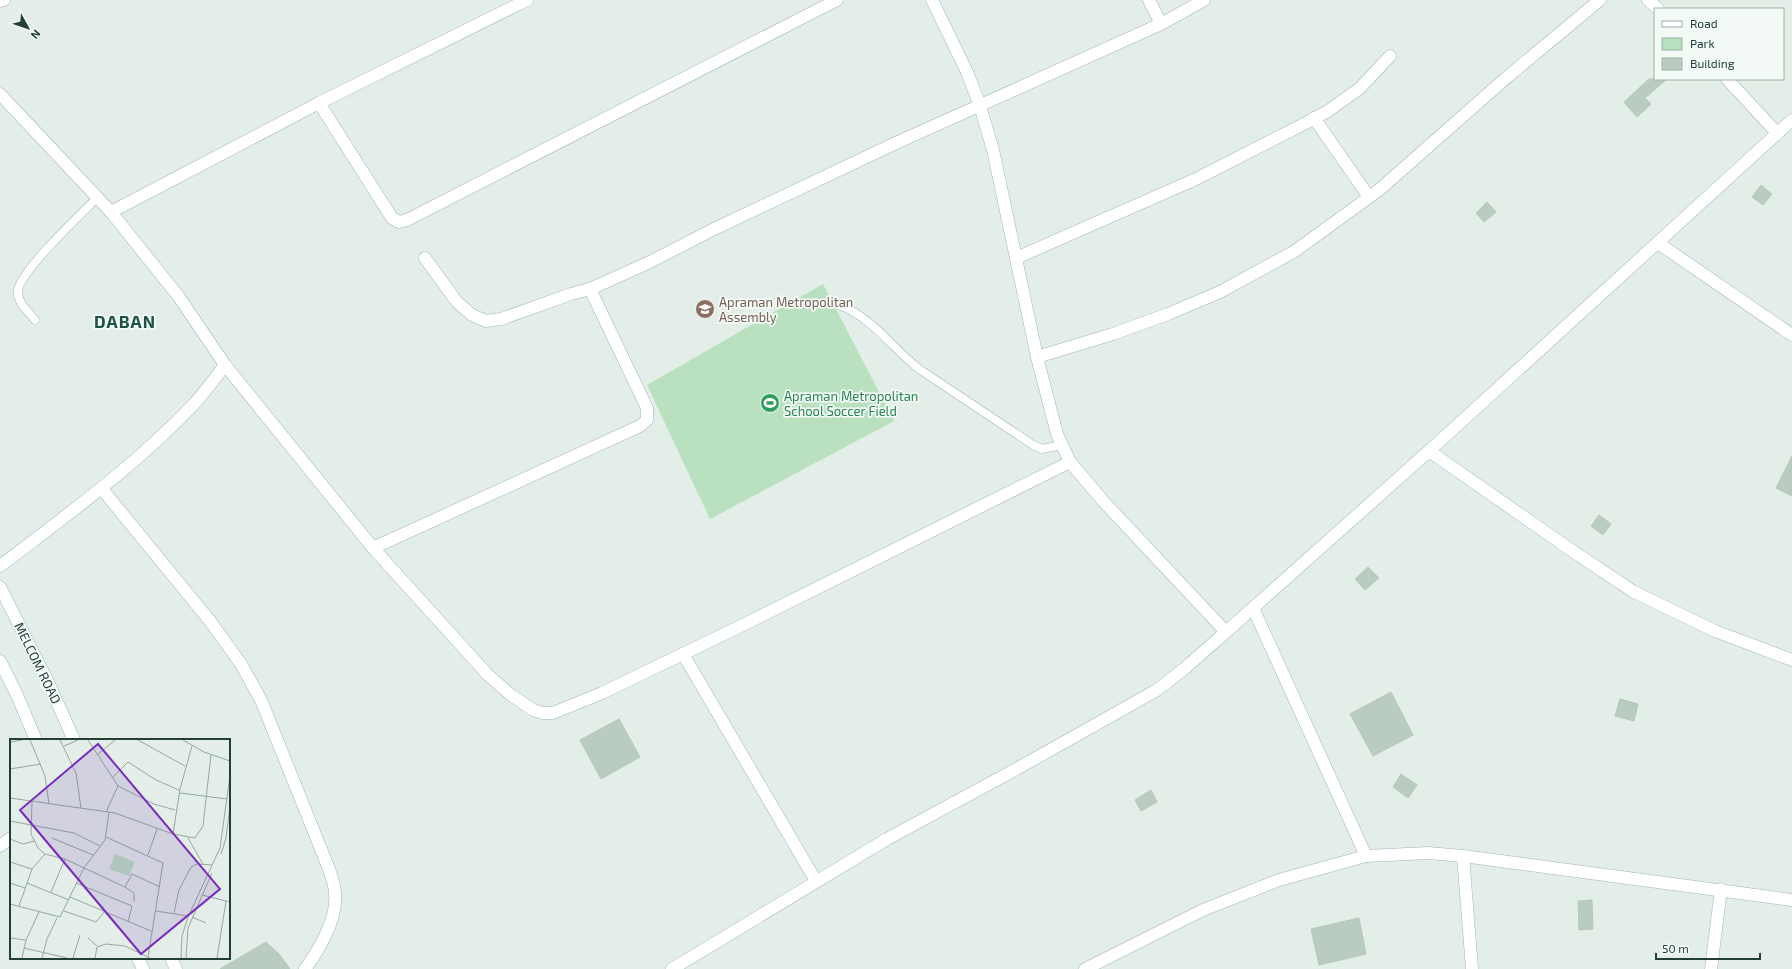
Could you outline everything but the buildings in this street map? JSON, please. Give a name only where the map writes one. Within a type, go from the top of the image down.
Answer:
[{"type":"street","points":[[0,1],[4,0]]},
{"type":"street","points":[[111,212],[319,102],[527,0]]},
{"type":"street","points":[[319,102],[392,218],[399,222],[408,220],[837,0]]},
{"type":"street","points":[[932,0],[966,72],[980,106],[993,150],[1037,357],[1057,434],[1062,445],[1070,462],[1104,502],[1226,632]]},
{"type":"street","points":[[1149,0],[1161,24]]},
{"type":"street","points":[[424,258],[457,302],[472,315],[486,322],[501,319],[571,294],[590,289],[650,262],[714,229],[896,143],[1161,24],[1204,0]]},
{"type":"street","points":[[1037,357],[1134,327],[1168,314],[1220,292],[1295,251],[1369,197],[1506,78],[1600,0]]},
{"type":"street","points":[[1648,0],[1657,8]]},
{"type":"street","points":[[1016,258],[1196,179],[1328,111],[1360,88],[1390,56]]},
{"type":"street","points":[[1728,80],[1777,133]]},
{"type":"street","points":[[0,94],[111,212],[180,297],[225,365],[374,548],[488,675],[511,695],[533,710],[543,713],[553,713],[602,693],[1070,462]]},
{"type":"street","points":[[1314,118],[1369,197]]},
{"type":"street","points":[[679,967],[816,881],[887,839],[1020,767],[1157,690],[1226,632],[1429,451],[1792,120]]},
{"type":"street","points":[[1658,243],[1792,335]]},
{"type":"street","points":[[374,548],[640,426],[647,420],[648,408],[590,289]]},
{"type":"street","points":[[0,566],[102,490],[194,404],[225,365]]},
{"type":"street","points":[[1429,451],[1634,592],[1715,631],[1792,660]]},
{"type":"street","points":[[102,490],[210,621],[241,664],[261,700],[329,869],[336,893],[332,918],[319,951],[304,969]]},
{"type":"street","name":"MELCOM ROAD","points":[[0,588],[48,682],[74,739]]},
{"type":"street","points":[[1253,608],[1366,856]]},
{"type":"street","points":[[683,654],[816,881]]},
{"type":"street","points":[[0,661],[17,695],[36,739]]},
{"type":"street","points":[[0,846],[10,839]]},
{"type":"street","points":[[1085,969],[1203,910],[1278,880],[1366,856],[1428,853],[1463,856],[1721,889],[1792,900]]},
{"type":"street","points":[[1463,856],[1472,969]]},
{"type":"street","points":[[1711,969],[1721,889]]},
{"type":"street","points":[[138,959],[143,969]]},
{"type":"street","points":[[171,959],[176,969]]},
{"type":"lane","points":[[35,320],[22,305],[18,293],[19,284],[33,265],[97,198]]},
{"type":"lane","points":[[839,305],[853,310],[867,320],[905,358],[919,369],[1033,445],[1042,449],[1062,445]]},
{"type":"green space","name":"Apraman Metropolitan School Soccer Field","points":[[823,284],[894,421],[710,519],[647,385]]},
{"type":"place","name":"Apraman Metropolitan Assembly","points":[[705,309]]},
{"type":"place","name":"Apraman Metropolitan School Soccer Field","points":[[770,403]]},
{"type":"district","name":"DABAN","points":[[125,321]]}]
